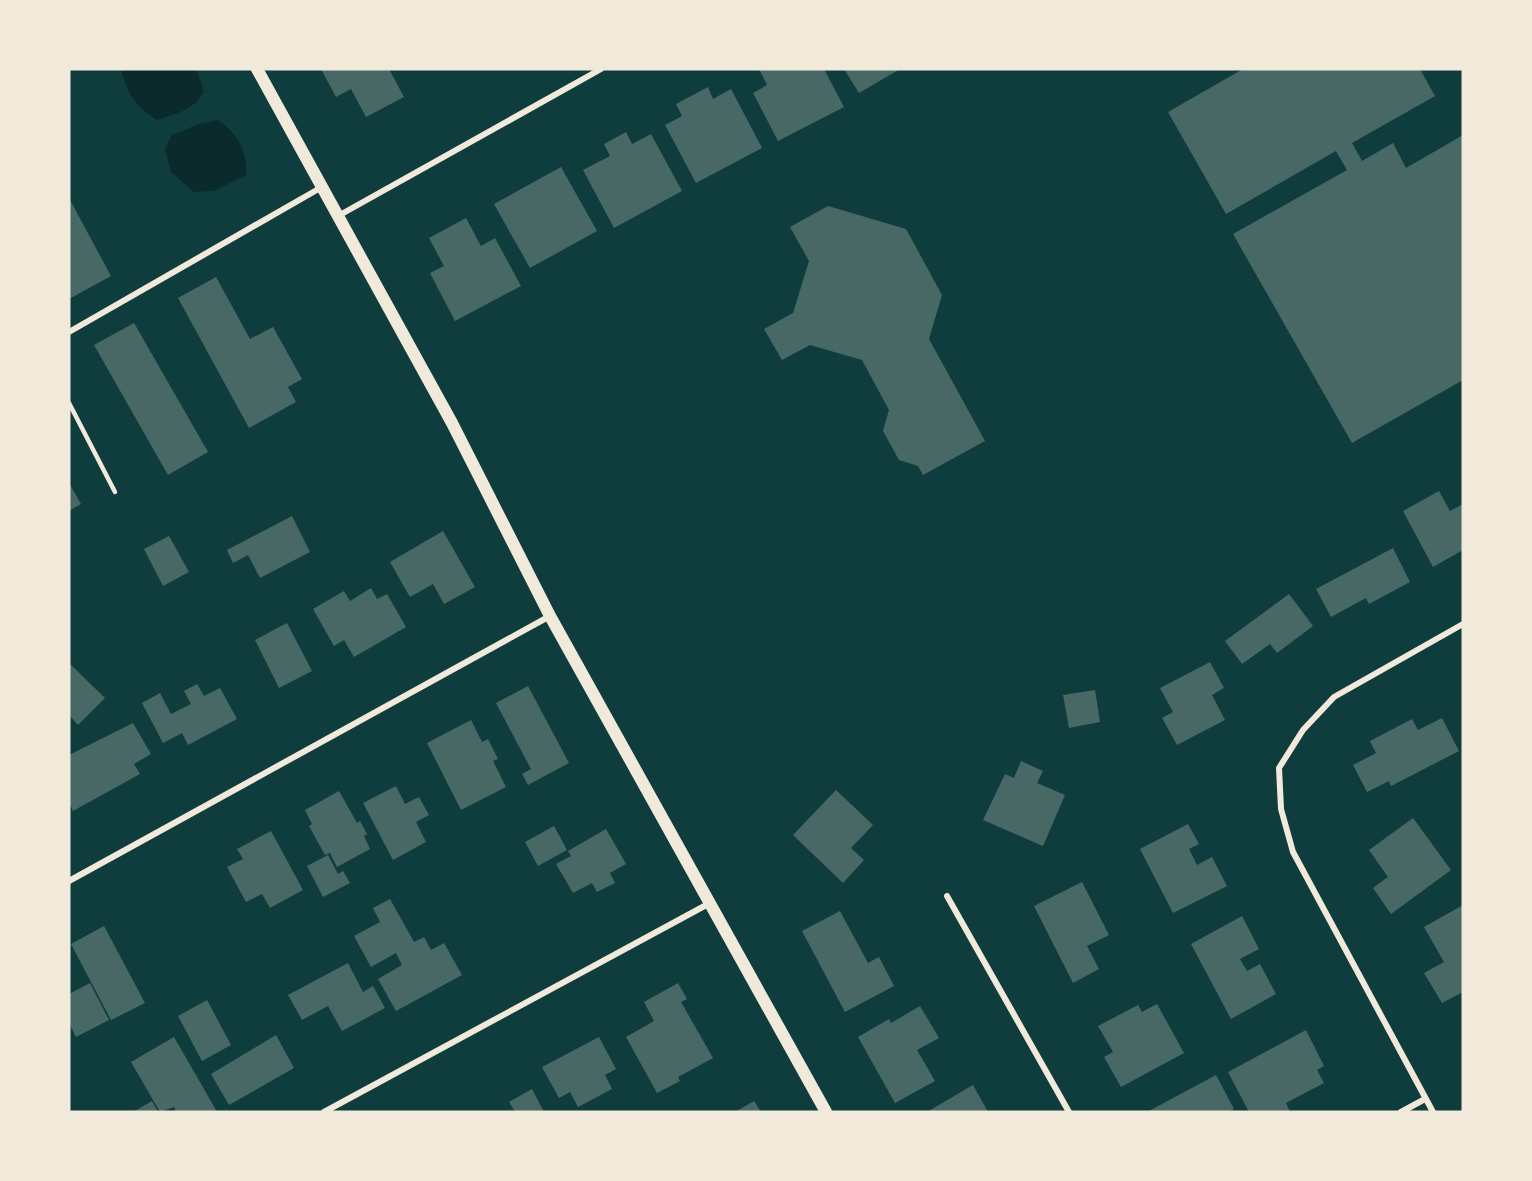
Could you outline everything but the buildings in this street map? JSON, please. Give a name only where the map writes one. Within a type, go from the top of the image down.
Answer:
[{"type":"main road","points":[[257,69],[452,423],[550,616],[826,1112]]},
{"type":"street","points":[[338,216],[600,69]]},
{"type":"street","points":[[69,332],[322,187]]},
{"type":"street","points":[[69,881],[550,616]]},
{"type":"street","points":[[1433,1112],[1293,852],[1281,809],[1279,768],[1303,730],[1334,697],[1463,624]]},
{"type":"street","points":[[947,896],[1069,1112]]},
{"type":"street","points":[[324,1112],[710,903]]},
{"type":"street","points":[[1401,1112],[1425,1099]]},
{"type":"lane","points":[[69,403],[115,492]]},
{"type":"water","points":[[121,69],[196,69],[204,91],[190,107],[157,120],[133,99]]},
{"type":"water","points":[[218,120],[240,143],[245,158],[246,175],[214,191],[194,192],[171,172],[165,149],[172,135],[199,124]]}]
